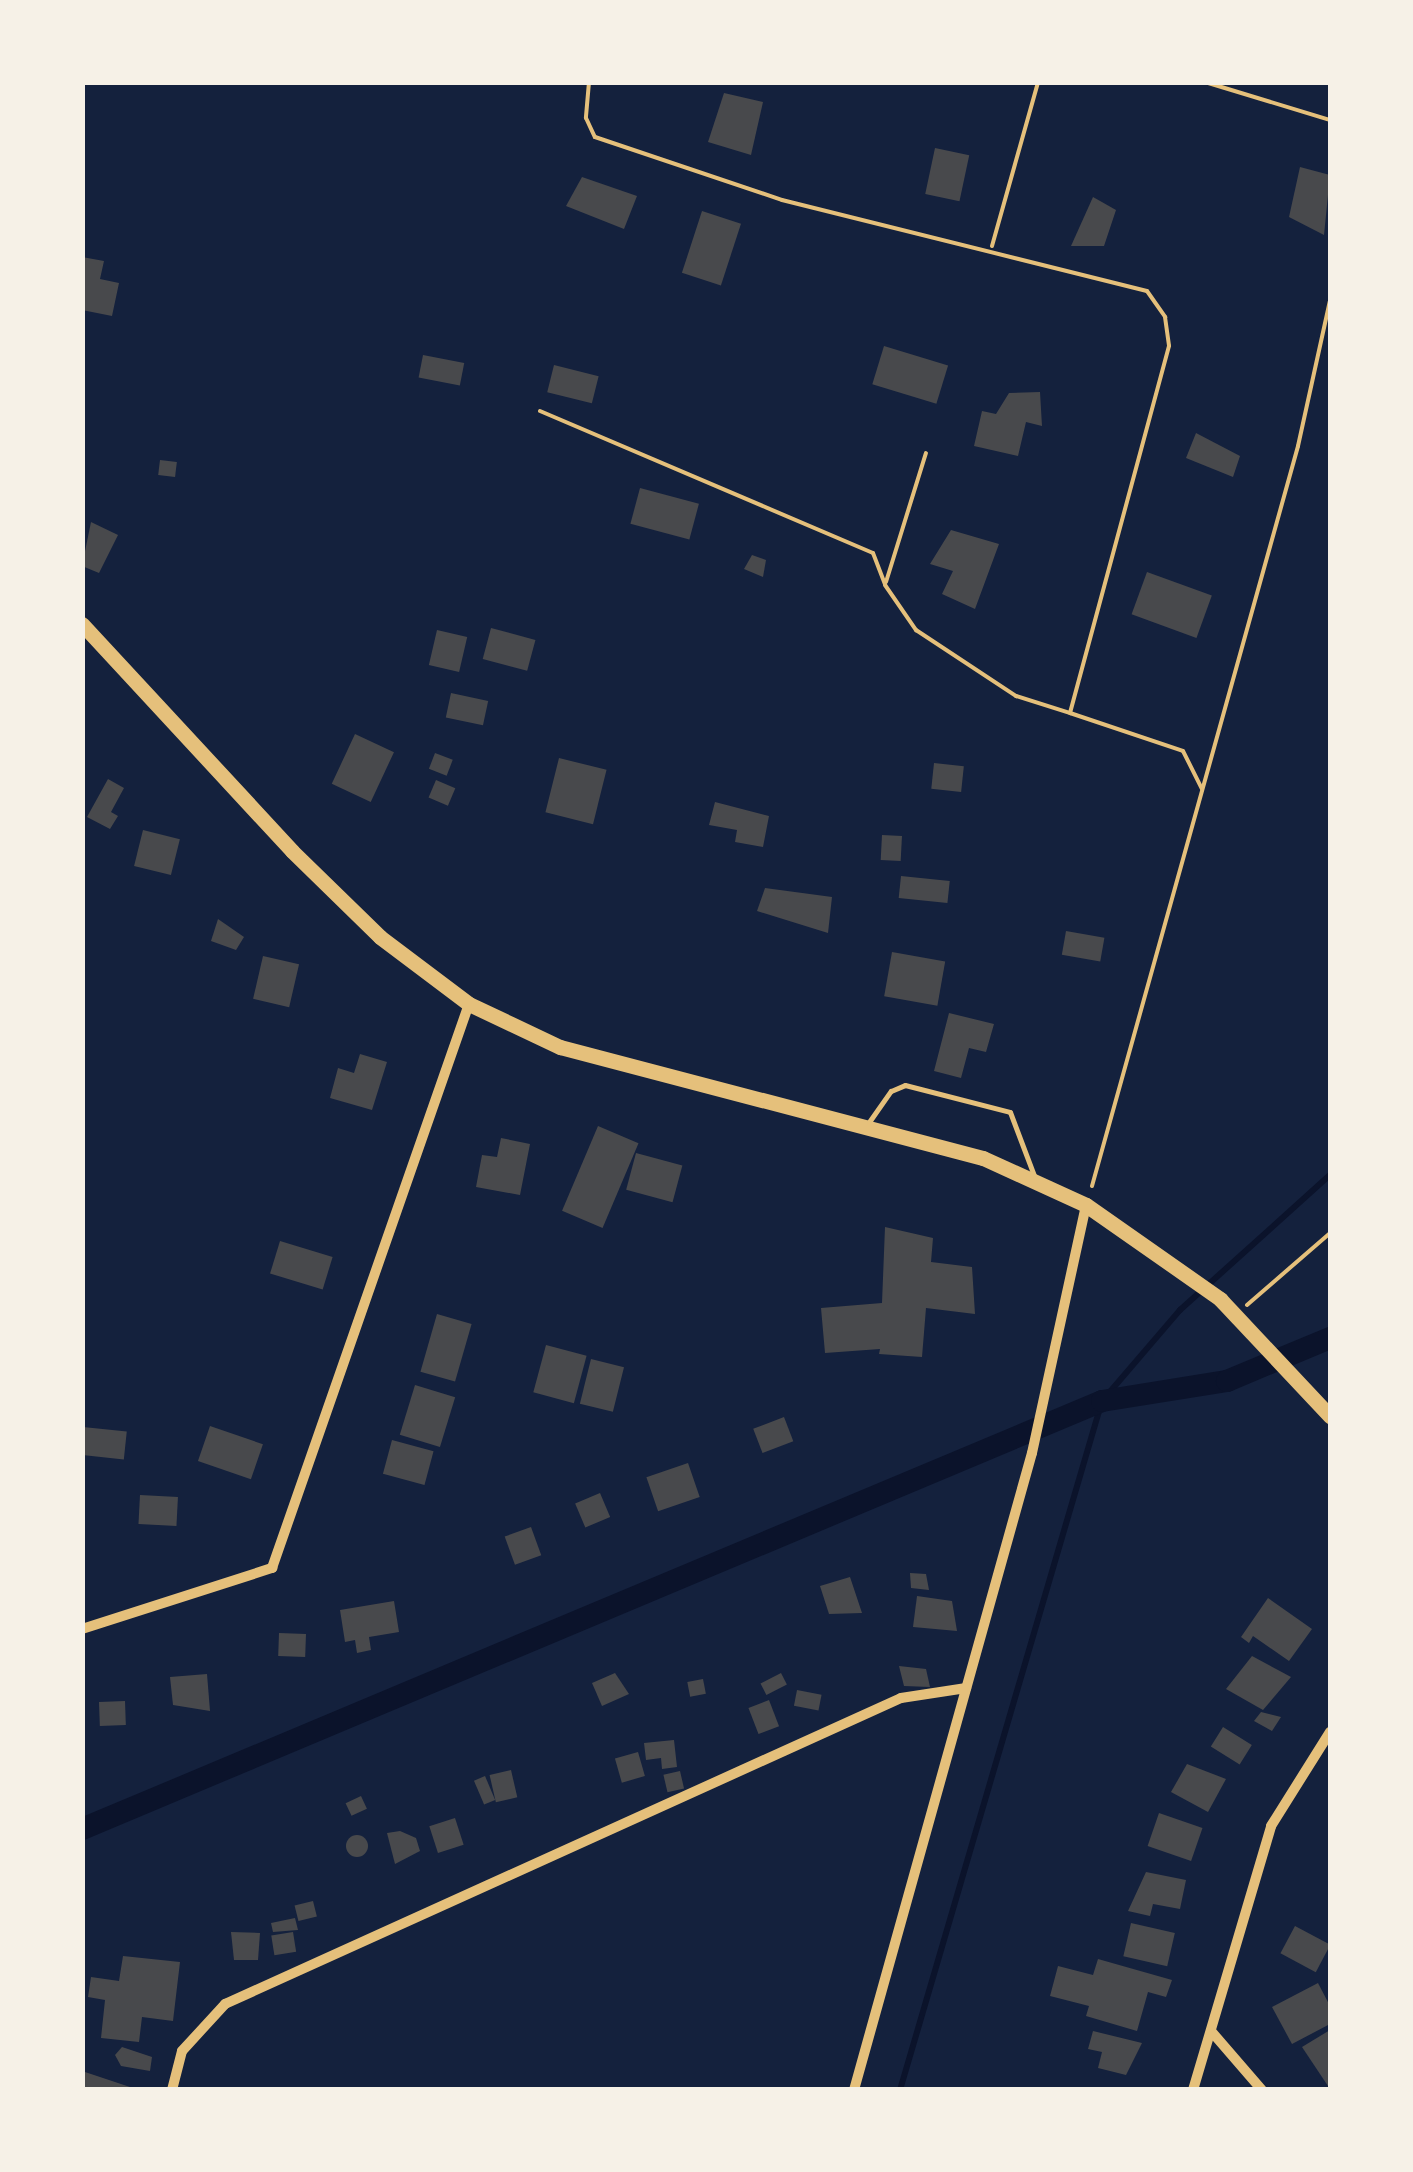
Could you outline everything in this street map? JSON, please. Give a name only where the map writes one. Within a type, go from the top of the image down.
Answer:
[{"type":"main road","points":[[82,624],[304,863],[380,937],[469,1004],[560,1047],[867,1125],[983,1158],[1036,1182],[1086,1206],[1220,1299],[1271,1346],[1330,1416]]},
{"type":"street","points":[[82,1629],[272,1568],[469,1004]]},
{"type":"street","points":[[854,2090],[1032,1453],[1086,1206]]},
{"type":"street","points":[[172,2090],[182,2051],[226,2004],[901,1698],[966,1688]]},
{"type":"street","points":[[1193,2090],[1271,1826],[1330,1732]]},
{"type":"street","points":[[1211,2031],[1262,2090]]},
{"type":"lane","points":[[867,1125],[890,1090],[906,1085],[1010,1112],[1036,1182]]},
{"type":"path","points":[[589,82],[586,118],[595,137],[782,200],[991,248],[1147,291],[1165,317],[1169,346],[1070,714]]},
{"type":"path","points":[[991,248],[1038,82]]},
{"type":"path","points":[[1205,82],[1330,120]]},
{"type":"path","points":[[1240,90],[1242,82]]},
{"type":"path","points":[[1086,1206],[1298,446],[1330,301]]},
{"type":"path","points":[[540,411],[873,553],[885,585],[916,630],[1016,696],[1183,751],[1202,789]]},
{"type":"path","points":[[885,585],[926,453]]},
{"type":"path","points":[[1236,1314],[1330,1233]]},
{"type":"building","points":[[724,93],[763,102],[751,155],[708,142]]},
{"type":"building","points":[[935,148],[969,155],[959,201],[925,194]]},
{"type":"building","points":[[1300,167],[1330,175],[1324,235],[1289,217]]},
{"type":"building","points":[[582,177],[637,196],[624,229],[566,206]]},
{"type":"building","points":[[1093,197],[1116,210],[1104,246],[1071,246]]},
{"type":"building","points":[[702,211],[741,224],[721,285],[682,273]]},
{"type":"building","points":[[82,257],[104,261],[100,279],[119,283],[112,316],[82,310]]},
{"type":"building","points":[[884,346],[948,366],[936,404],[872,384]]},
{"type":"building","points":[[423,355],[464,363],[460,386],[419,378]]},
{"type":"building","points":[[554,365],[599,376],[592,403],[547,392]]},
{"type":"building","points":[[1040,392],[1042,426],[1026,422],[1018,456],[974,446],[982,411],[996,414],[1009,393]]},
{"type":"building","points":[[1196,433],[1240,456],[1233,477],[1186,458]]},
{"type":"building","points":[[160,460],[177,462],[175,477],[158,475]]},
{"type":"building","points":[[640,488],[699,504],[689,540],[630,524]]},
{"type":"building","points":[[91,522],[118,535],[99,573],[82,566]]},
{"type":"building","points":[[951,530],[999,544],[975,609],[942,594],[953,571],[930,564]]},
{"type":"building","points":[[752,555],[766,560],[763,577],[744,569]]},
{"type":"building","points":[[1147,572],[1212,596],[1196,638],[1132,614]]},
{"type":"building","points":[[491,628],[535,640],[527,671],[483,659]]},
{"type":"building","points":[[437,630],[467,637],[459,672],[429,665]]},
{"type":"building","points":[[451,693],[488,701],[483,725],[446,717]]},
{"type":"building","points":[[355,734],[394,752],[371,802],[332,784]]},
{"type":"building","points":[[435,753],[453,760],[447,776],[429,769]]},
{"type":"building","points":[[559,758],[607,770],[593,824],[545,812]]},
{"type":"building","points":[[934,763],[964,766],[961,792],[931,789]]},
{"type":"building","points":[[108,779],[124,788],[111,812],[118,816],[110,829],[87,817]]},
{"type":"building","points":[[436,780],[455,788],[448,806],[429,797]]},
{"type":"building","points":[[715,802],[769,816],[763,847],[735,842],[737,830],[709,825]]},
{"type":"building","points":[[143,830],[180,839],[171,875],[134,866]]},
{"type":"building","points":[[882,835],[902,836],[901,861],[881,860]]},
{"type":"building","points":[[901,876],[950,881],[947,903],[899,898]]},
{"type":"building","points":[[765,888],[832,897],[828,933],[757,911]]},
{"type":"building","points":[[218,919],[244,937],[236,950],[211,941]]},
{"type":"building","points":[[1066,931],[1104,938],[1100,961],[1062,955]]},
{"type":"building","points":[[892,952],[945,961],[937,1006],[884,996]]},
{"type":"building","points":[[263,956],[299,964],[289,1007],[253,999]]},
{"type":"building","points":[[949,1013],[994,1024],[986,1052],[969,1048],[961,1078],[934,1071]]},
{"type":"building","points":[[360,1054],[387,1062],[372,1110],[330,1098],[338,1068],[354,1073]]},
{"type":"building","points":[[598,1126],[639,1143],[603,1228],[562,1211]]},
{"type":"building","points":[[501,1138],[530,1144],[520,1195],[476,1187],[482,1155],[497,1157]]},
{"type":"building","points":[[636,1153],[682,1165],[673,1202],[626,1190]]},
{"type":"building","points":[[885,1227],[933,1238],[931,1262],[972,1267],[975,1314],[926,1308],[922,1357],[879,1354],[880,1349],[825,1353],[821,1308],[882,1303]]},
{"type":"building","points":[[280,1241],[333,1257],[323,1290],[270,1274]]},
{"type":"building","points":[[437,1314],[472,1324],[455,1382],[420,1372]]},
{"type":"building","points":[[546,1345],[587,1356],[574,1403],[533,1392]]},
{"type":"building","points":[[591,1359],[624,1367],[613,1412],[580,1404]]},
{"type":"building","points":[[415,1385],[455,1397],[440,1447],[400,1435]]},
{"type":"building","points":[[784,1417],[793,1441],[763,1453],[753,1429]]},
{"type":"building","points":[[210,1426],[263,1444],[251,1479],[198,1461]]},
{"type":"building","points":[[83,1427],[127,1432],[124,1459],[82,1455]]},
{"type":"building","points":[[392,1440],[434,1451],[424,1485],[383,1474]]},
{"type":"building","points":[[688,1463],[700,1497],[658,1511],[646,1477]]},
{"type":"building","points":[[600,1493],[610,1517],[585,1527],[575,1504]]},
{"type":"building","points":[[140,1495],[178,1497],[176,1526],[138,1524]]},
{"type":"building","points":[[531,1527],[541,1555],[515,1565],[505,1537]]},
{"type":"building","points":[[910,1573],[926,1574],[929,1590],[911,1588]]},
{"type":"building","points":[[850,1577],[862,1613],[829,1614],[820,1586]]},
{"type":"building","points":[[917,1596],[952,1601],[957,1631],[913,1627]]},
{"type":"building","points":[[1268,1598],[1312,1629],[1289,1661],[1253,1636],[1249,1643],[1241,1637]]},
{"type":"building","points":[[394,1601],[399,1632],[369,1637],[371,1650],[357,1653],[355,1640],[345,1642],[340,1610]]},
{"type":"building","points":[[279,1633],[306,1634],[305,1657],[278,1656]]},
{"type":"building","points":[[1252,1656],[1291,1677],[1263,1710],[1226,1689]]},
{"type":"building","points":[[899,1666],[926,1669],[930,1687],[904,1686]]},
{"type":"building","points":[[615,1673],[629,1694],[602,1706],[592,1683]]},
{"type":"building","points":[[781,1673],[787,1685],[766,1695],[761,1683]]},
{"type":"building","points":[[207,1674],[210,1711],[173,1705],[170,1677]]},
{"type":"building","points":[[703,1679],[706,1694],[690,1697],[687,1682]]},
{"type":"building","points":[[797,1690],[822,1695],[818,1710],[794,1706]]},
{"type":"building","points":[[769,1700],[779,1726],[758,1734],[748,1708]]},
{"type":"building","points":[[125,1701],[126,1725],[100,1726],[99,1702]]},
{"type":"building","points":[[1261,1712],[1281,1717],[1272,1731],[1254,1721]]},
{"type":"building","points":[[1223,1727],[1252,1745],[1240,1765],[1211,1747]]},
{"type":"building","points":[[674,1740],[677,1767],[662,1769],[661,1758],[646,1760],[644,1743]]},
{"type":"building","points":[[638,1752],[645,1776],[622,1783],[615,1759]]},
{"type":"building","points":[[1187,1764],[1226,1779],[1208,1812],[1171,1792]]},
{"type":"building","points":[[511,1770],[517,1797],[496,1802],[490,1775]]},
{"type":"building","points":[[680,1771],[684,1789],[667,1792],[663,1775]]},
{"type":"building","points":[[485,1776],[495,1800],[484,1805],[474,1781]]},
{"type":"building","points":[[361,1796],[367,1809],[352,1816],[346,1803]]},
{"type":"building","points":[[1159,1813],[1202,1828],[1191,1861],[1148,1846]]},
{"type":"building","points":[[455,1818],[464,1845],[438,1853],[429,1826]]},
{"type":"building","points":[[400,1831],[416,1838],[420,1851],[395,1864],[387,1833]]},
{"type":"building","points":[[357,1835],[365,1838],[365,1854],[357,1857],[349,1854],[346,1846],[349,1838]]},
{"type":"building","points":[[1146,1872],[1186,1880],[1180,1909],[1153,1904],[1150,1916],[1128,1911]]},
{"type":"building","points":[[313,1901],[317,1917],[298,1921],[295,1906]]},
{"type":"building","points":[[295,1918],[298,1930],[273,1932],[271,1923]]},
{"type":"building","points":[[1131,1923],[1175,1933],[1167,1966],[1123,1956]]},
{"type":"building","points":[[1295,1926],[1330,1945],[1316,1972],[1280,1953]]},
{"type":"building","points":[[231,1932],[260,1933],[258,1960],[234,1960]]},
{"type":"building","points":[[293,1932],[296,1952],[274,1955],[271,1935]]},
{"type":"building","points":[[123,1956],[180,1962],[173,2021],[142,2017],[139,2042],[101,2038],[105,2000],[88,1997],[91,1977],[119,1981]]},
{"type":"building","points":[[1098,1959],[1172,1980],[1166,1997],[1148,1992],[1137,2031],[1086,2016],[1089,2006],[1050,1996],[1058,1966],[1093,1975]]},
{"type":"building","points":[[1318,1983],[1330,2006],[1330,2024],[1292,2044],[1272,2007]]},
{"type":"building","points":[[1330,2030],[1330,2089],[1302,2047]]},
{"type":"building","points":[[1093,2031],[1142,2043],[1126,2075],[1098,2068],[1102,2052],[1088,2049]]},
{"type":"building","points":[[122,2047],[152,2057],[150,2071],[121,2066],[115,2055]]},
{"type":"building","points":[[82,2071],[136,2089],[136,2090],[82,2090]]},
{"type":"waterway","points":[[900,2090],[1102,1401],[1180,1310],[1330,1175]]},
{"type":"waterway","points":[[82,1829],[1102,1401],[1227,1381],[1330,1338]]}]
